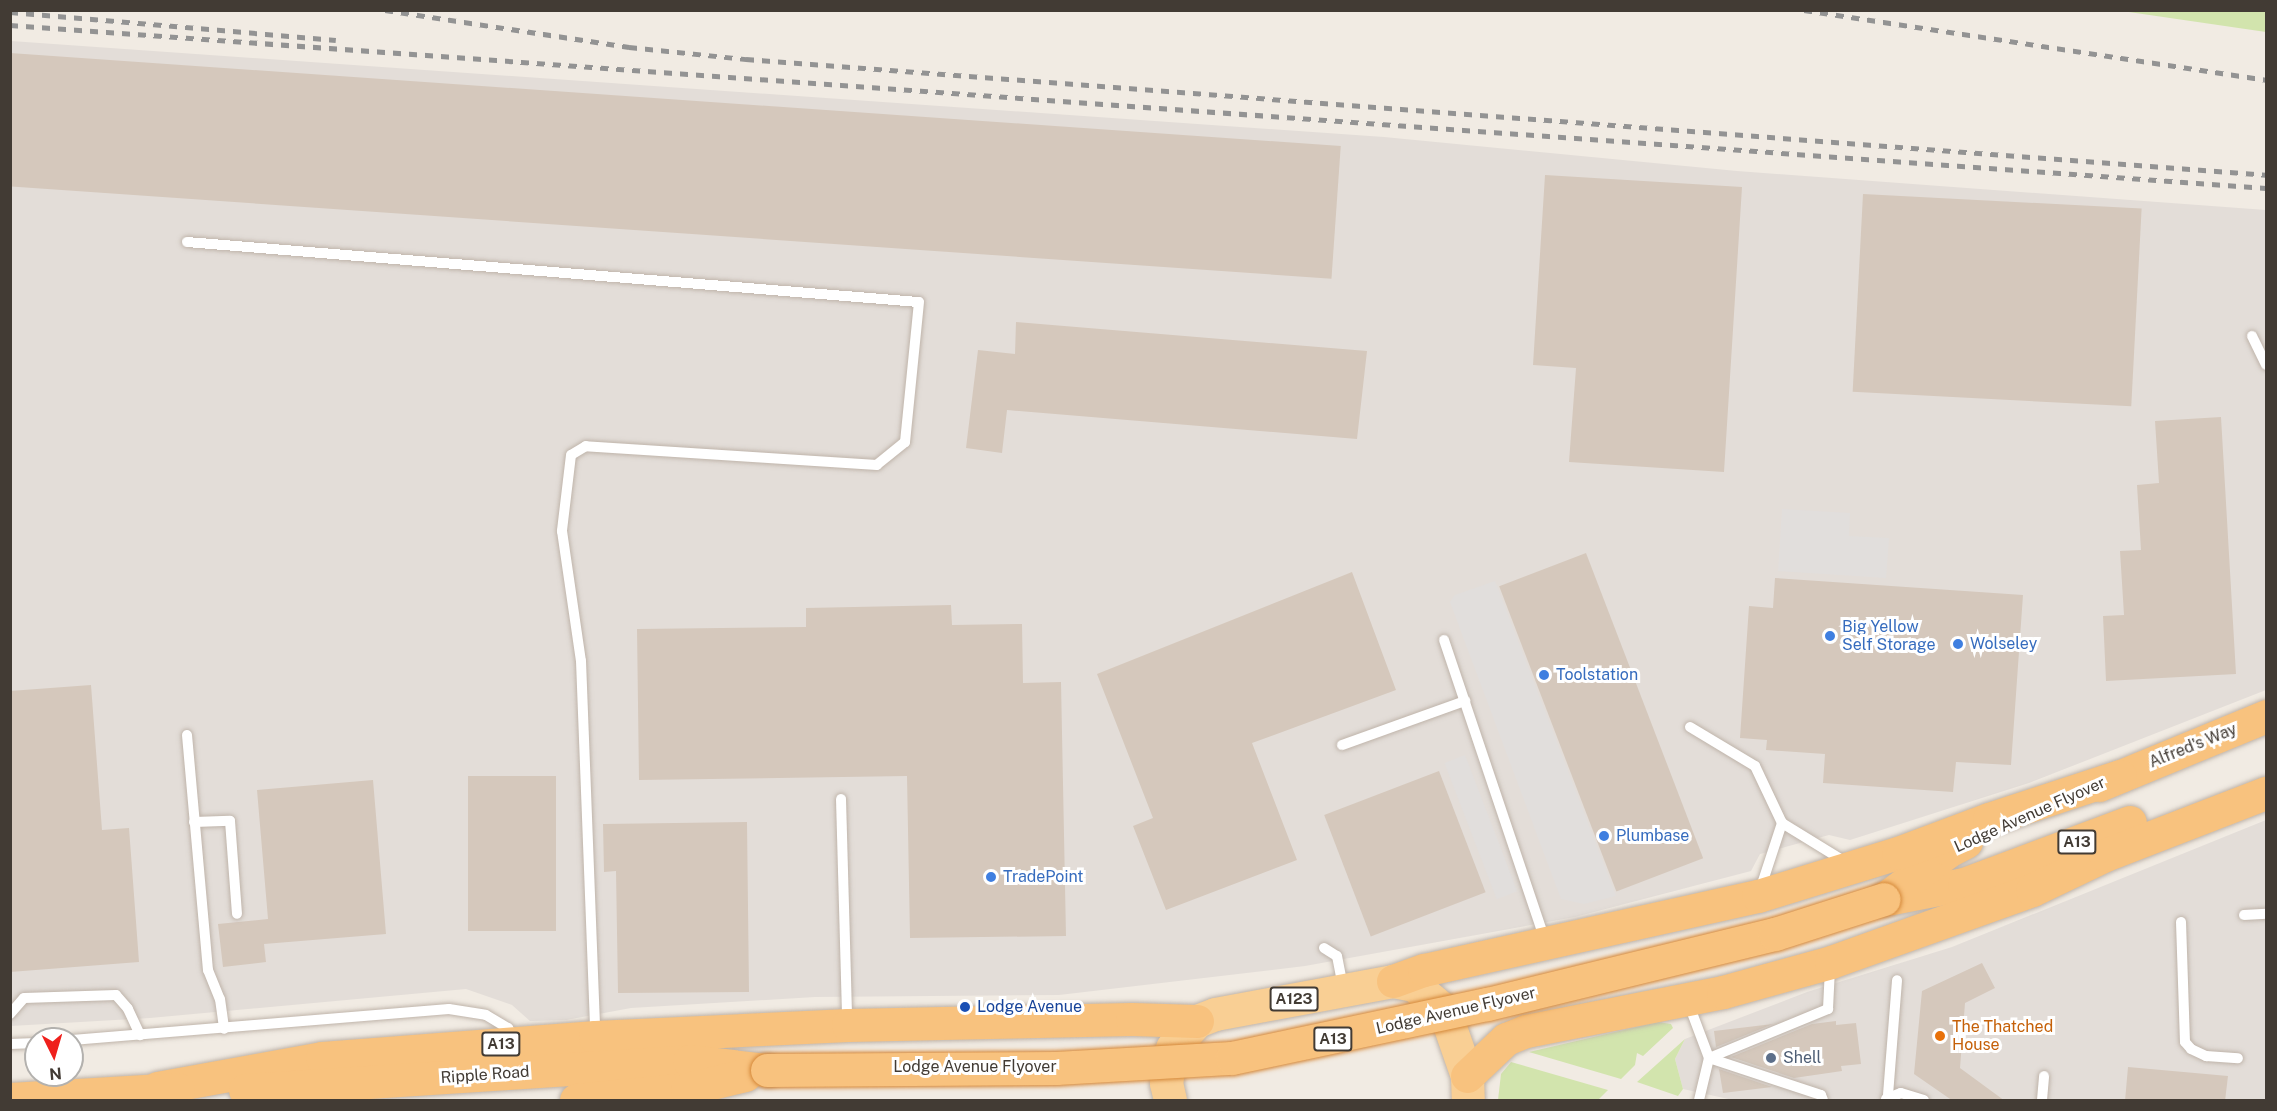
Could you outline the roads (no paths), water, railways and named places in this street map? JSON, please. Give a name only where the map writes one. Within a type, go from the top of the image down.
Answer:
[{"type":"highway","name":"Alfred's Way","points":[[2120,776],[2266,716]]},
{"type":"highway","name":"Lodge Avenue Flyover","points":[[767,1070],[1056,1068],[1232,1058],[1487,1004],[1775,934],[1884,899],[1964,884],[2266,770]]},
{"type":"highway","name":"A13","points":[[1393,981],[1424,970],[1758,896],[2120,776]]},
{"type":"highway","name":"Lodge Avenue Flyover","points":[[1884,899],[1950,850],[2120,776]]},
{"type":"highway","name":"A13","points":[[1469,1094],[1506,1039],[1526,1031],[1688,999],[1831,962],[2032,890],[2105,855],[2266,793]]},
{"type":"highway","name":"A13","points":[[157,1088],[322,1058],[595,1036],[848,1025],[1132,1018],[1197,1021]]},
{"type":"highway","name":"Ripple Road","points":[[10,1099],[157,1088],[223,1092],[689,1061],[767,1070]]},
{"type":"highway","name":"A13","points":[[576,1101],[687,1089],[767,1070]]},
{"type":"main road","name":"A123","points":[[1170,1101],[1167,1073],[1172,1048],[1197,1021],[1215,1014],[1393,981],[1421,990],[1443,1010],[1469,1094]]},
{"type":"lane","points":[[187,242],[919,302],[905,442],[877,465],[586,446],[571,455],[562,531],[581,661],[595,1036]]},
{"type":"lane","points":[[2252,336],[2266,365]]},
{"type":"lane","points":[[1444,640],[1546,943]]},
{"type":"lane","points":[[1342,745],[1465,701]]},
{"type":"lane","points":[[1690,727],[1755,766],[1782,823],[1826,852],[1856,865]]},
{"type":"lane","points":[[187,735],[208,970],[220,999],[225,1029]]},
{"type":"lane","points":[[841,799],[848,1025]]},
{"type":"lane","points":[[194,822],[230,821],[237,914]]},
{"type":"lane","points":[[1758,896],[1782,823]]},
{"type":"lane","points":[[2244,915],[2266,914]]},
{"type":"lane","points":[[2181,922],[2185,1042],[2191,1050],[2206,1056],[2238,1058]]},
{"type":"lane","points":[[1324,948],[1337,956],[1343,990]]},
{"type":"lane","points":[[1709,1058],[1828,1010],[1831,962]]},
{"type":"lane","points":[[1897,980],[1886,1098],[1901,1093],[1924,1101]]},
{"type":"lane","points":[[10,1014],[24,998],[116,995],[122,999],[140,1035]]},
{"type":"lane","points":[[1688,999],[1709,1058],[1700,1101]]},
{"type":"lane","points":[[84,1039],[449,1010],[486,1015],[508,1028],[515,1043]]},
{"type":"lane","points":[[1709,1058],[1821,1095],[1823,1101]]},
{"type":"lane","points":[[2042,1101],[2044,1076]]},
{"type":"railway","points":[[385,10],[629,47],[746,59],[2266,175]]},
{"type":"railway","points":[[1804,10],[2266,80]]},
{"type":"railway","points":[[10,12],[336,40]]},
{"type":"railway","points":[[10,25],[2266,188]]},
{"type":"place","name":"Big Yellow Self Storage","points":[[1830,636]]},
{"type":"place","name":"Wolseley","points":[[1958,644]]},
{"type":"place","name":"Toolstation","points":[[1544,675]]},
{"type":"place","name":"Plumbase","points":[[1604,836]]},
{"type":"place","name":"TradePoint","points":[[991,877]]},
{"type":"place","name":"Lodge Avenue","points":[[965,1007]]},
{"type":"place","name":"The Thatched House","points":[[1940,1036]]},
{"type":"place","name":"Shell","points":[[1771,1058]]}]
